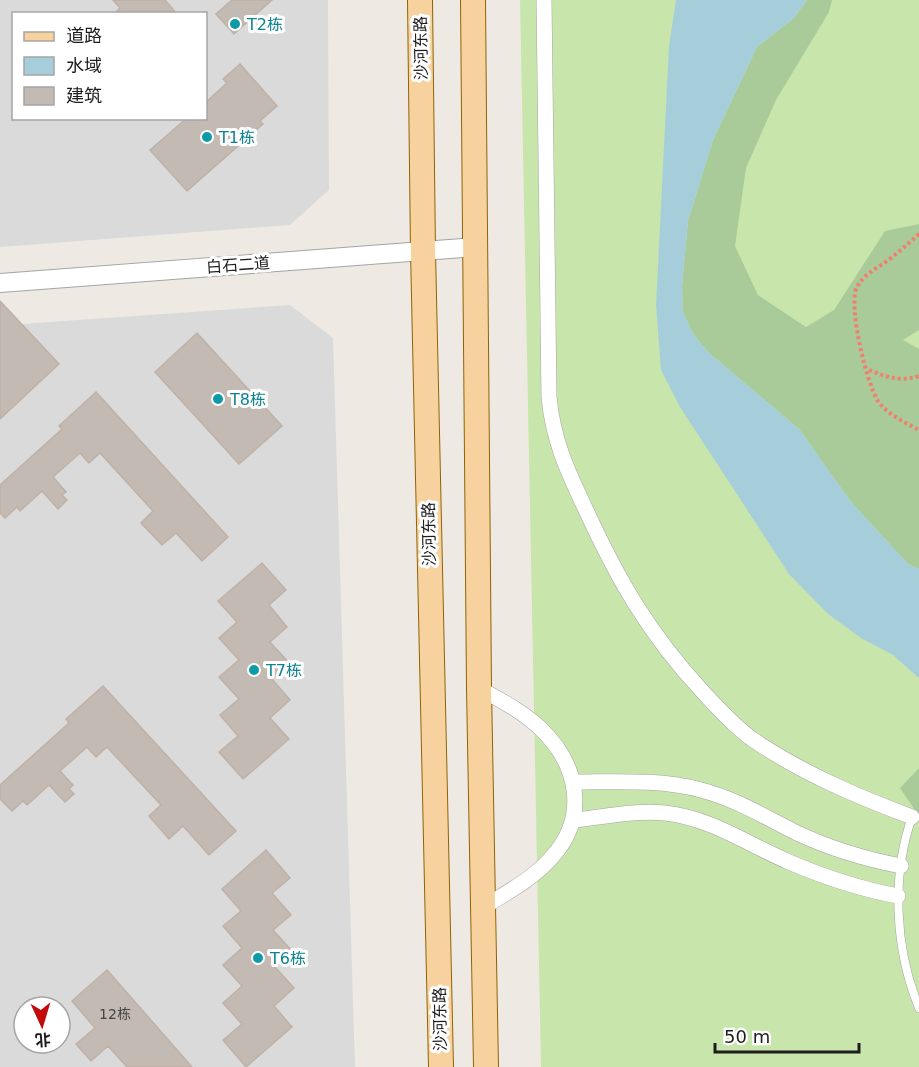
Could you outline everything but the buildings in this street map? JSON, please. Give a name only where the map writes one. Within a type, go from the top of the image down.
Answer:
[{"type":"main road","name":"沙河东路","points":[[420,0],[423,252],[441,1067]]},
{"type":"main road","points":[[473,0],[479,688],[486,1067]]},
{"type":"street","points":[[544,0],[549,397],[551,422],[561,456],[604,549],[636,608],[667,653],[712,702],[750,738],[798,768],[849,793],[912,817]]},
{"type":"street","name":"白石二道","points":[[0,283],[476,248]]},
{"type":"street","points":[[479,688],[515,709],[539,727],[566,760],[574,782],[576,804],[574,820],[558,849],[539,870],[482,908]]},
{"type":"street","points":[[574,782],[670,783],[702,790],[743,804],[809,838],[866,859],[901,866]]},
{"type":"street","points":[[574,820],[641,812],[667,813],[694,819],[731,832],[788,861],[838,881],[858,888],[898,896]]},
{"type":"lane","points":[[912,817],[901,866],[898,896],[905,956],[919,1008]]},
{"type":"path","points":[[919,234],[889,260],[863,276],[855,290],[859,349],[879,404],[902,422],[919,430]]},
{"type":"path","points":[[868,369],[897,379],[907,380],[919,376]]},
{"type":"shaded area","points":[[0,0],[328,0],[329,190],[290,225],[0,247]]},
{"type":"shaded area","points":[[0,301],[21,324],[290,305],[333,338],[355,1067],[0,1067]]},
{"type":"green space","points":[[520,0],[919,0],[919,1067],[541,1067]]},
{"type":"green space","points":[[807,0],[832,0],[829,12],[776,100],[746,168],[735,246],[758,295],[806,327],[834,310],[885,231],[919,224],[919,330],[903,340],[919,349],[919,569],[908,564],[851,502],[799,429],[708,352],[692,332],[683,312],[682,286],[688,221],[713,140],[757,47],[794,18]]},
{"type":"green space","points":[[919,768],[919,816],[900,788]]},
{"type":"water","points":[[676,0],[807,0],[794,18],[757,47],[713,140],[688,221],[682,286],[683,312],[692,332],[708,352],[799,429],[851,502],[908,564],[919,569],[919,678],[893,655],[861,638],[828,614],[789,574],[680,407],[661,370],[656,305],[669,46]]},
{"type":"place","name":"T2栋","points":[[235,24]]},
{"type":"place","name":"T1栋","points":[[207,137]]},
{"type":"place","name":"T8栋","points":[[218,399]]},
{"type":"place","name":"T7栋","points":[[254,670]]},
{"type":"place","name":"T6栋","points":[[258,958]]}]
